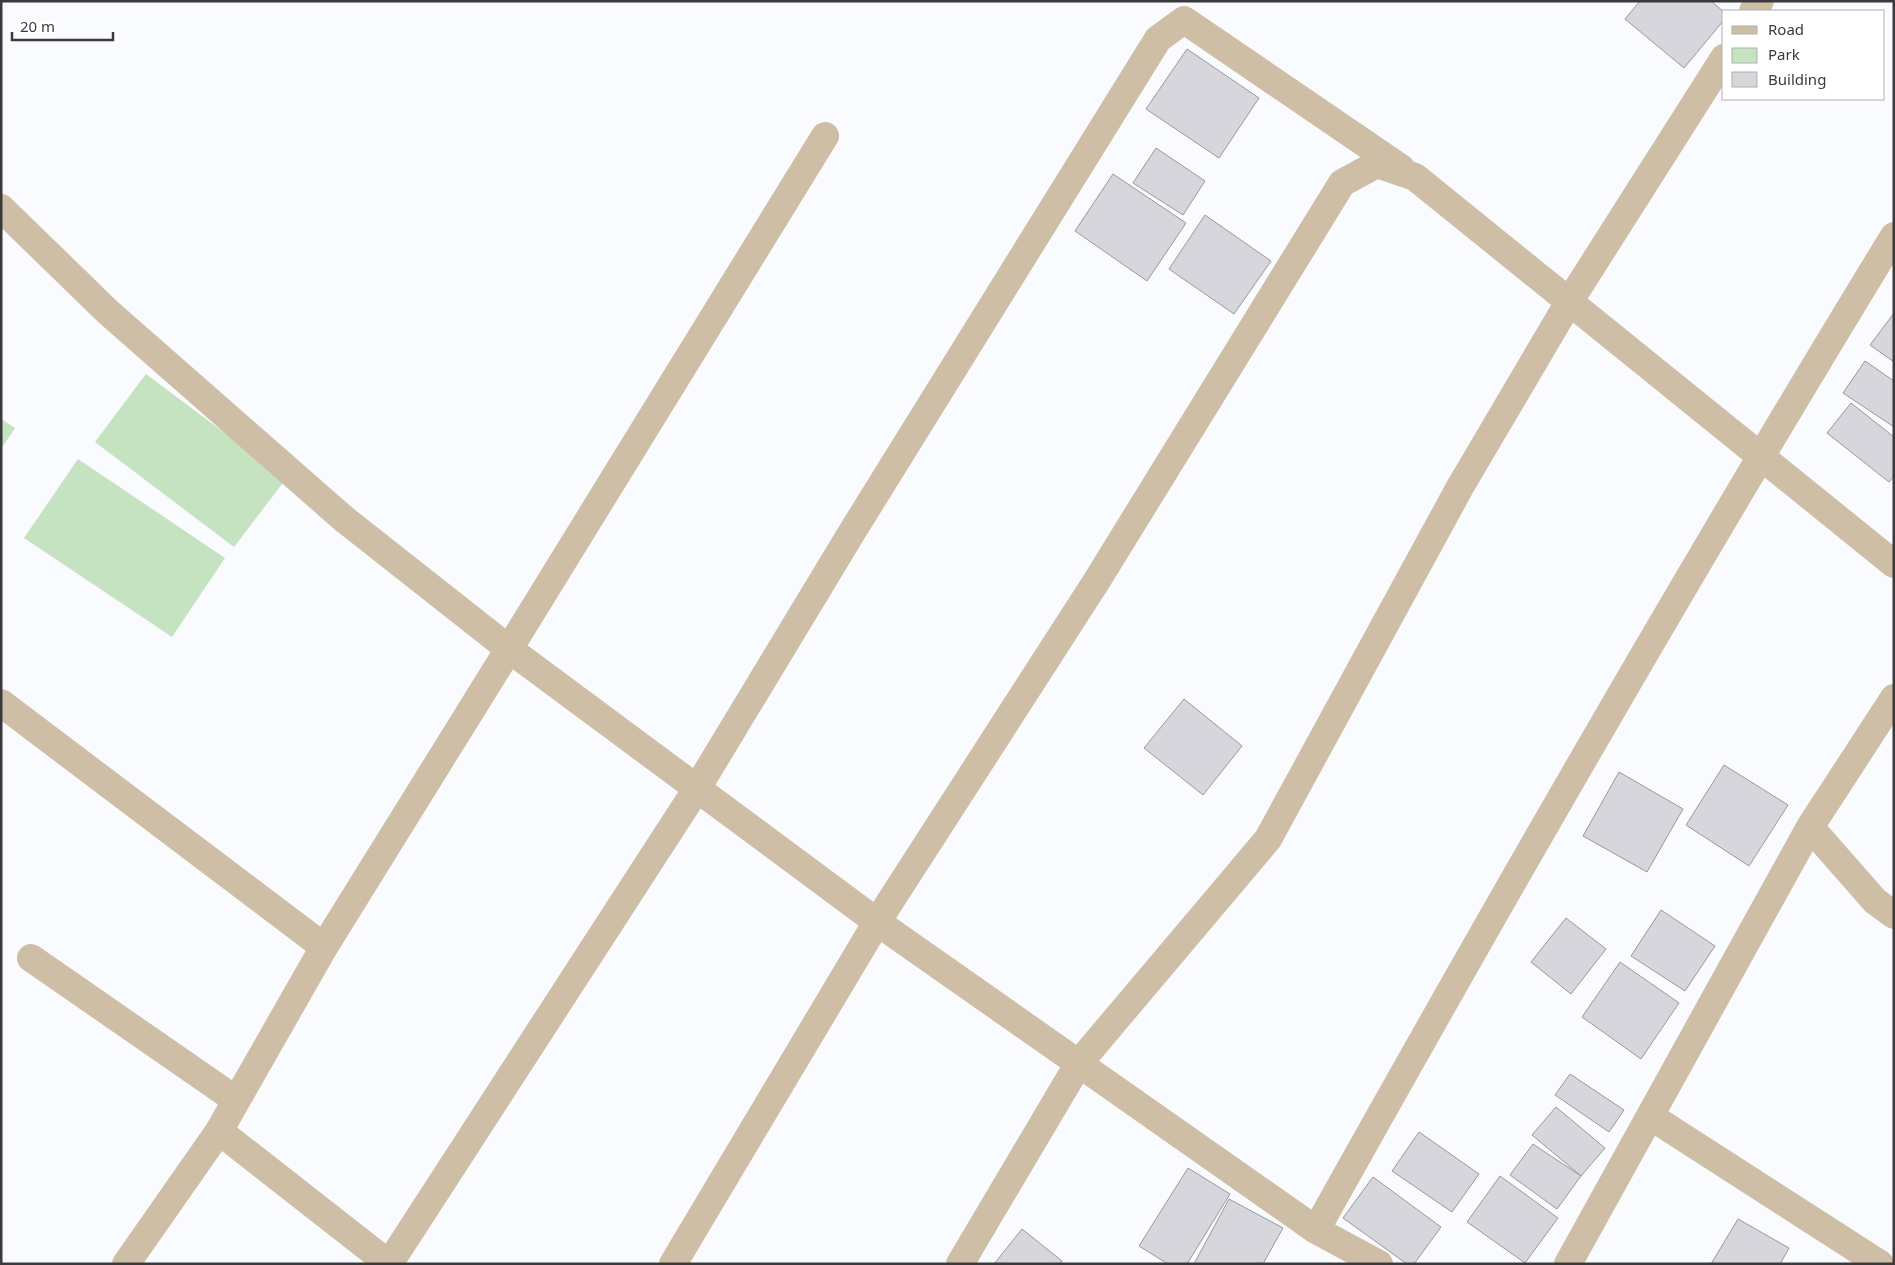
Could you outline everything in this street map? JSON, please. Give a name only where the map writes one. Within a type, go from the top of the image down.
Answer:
[{"type":"street","points":[[219,1130],[389,1264],[696,790],[852,532],[1158,39],[1184,20],[1415,177],[1894,564]]},
{"type":"street","points":[[960,1264],[1079,1063],[1268,839],[1460,487],[1569,302],[1722,61]]},
{"type":"street","points":[[126,1264],[219,1130],[324,947],[825,136]]},
{"type":"street","points":[[673,1264],[877,922],[1096,582],[1342,183],[1377,164],[1415,177]]},
{"type":"street","points":[[1,208],[108,312],[344,519],[509,649],[696,790],[877,922],[1316,1230],[1379,1264]]},
{"type":"street","points":[[1316,1230],[1480,936],[1761,456],[1894,236]]},
{"type":"street","points":[[1568,1264],[1810,827],[1894,698]]},
{"type":"street","points":[[1,703],[324,947]]},
{"type":"street","points":[[1810,827],[1875,901],[1894,915]]},
{"type":"street","points":[[31,958],[236,1100]]},
{"type":"street","points":[[1650,1116],[1880,1264]]},
{"type":"green space","points":[[146,374],[286,479],[234,547],[95,442]]},
{"type":"green space","points":[[1,419],[15,428],[1,449]]},
{"type":"green space","points":[[78,459],[225,558],[172,637],[24,538]]},
{"type":"building","points":[[1640,1],[1711,1],[1722,10],[1722,22],[1684,68],[1625,19]]},
{"type":"building","points":[[1187,49],[1259,98],[1219,158],[1146,109]]},
{"type":"building","points":[[1156,148],[1205,181],[1183,215],[1133,183]]},
{"type":"building","points":[[1113,174],[1186,223],[1147,281],[1075,231]]},
{"type":"building","points":[[1205,215],[1271,261],[1234,314],[1169,269]]},
{"type":"building","points":[[1894,313],[1894,362],[1870,345]]},
{"type":"building","points":[[1865,361],[1894,381],[1894,427],[1843,393]]},
{"type":"building","points":[[1851,403],[1894,437],[1894,476],[1889,482],[1827,433]]},
{"type":"building","points":[[1184,699],[1242,746],[1203,795],[1144,748]]},
{"type":"building","points":[[1724,765],[1788,805],[1749,866],[1686,825]]},
{"type":"building","points":[[1619,772],[1683,809],[1647,872],[1583,836]]},
{"type":"building","points":[[1661,910],[1715,946],[1685,991],[1631,956]]},
{"type":"building","points":[[1566,918],[1606,949],[1571,994],[1531,962]]},
{"type":"building","points":[[1620,962],[1679,1003],[1641,1059],[1582,1017]]},
{"type":"building","points":[[1570,1074],[1624,1110],[1609,1132],[1555,1095]]},
{"type":"building","points":[[1556,1107],[1605,1148],[1581,1176],[1532,1135]]},
{"type":"building","points":[[1419,1132],[1479,1174],[1452,1212],[1392,1171]]},
{"type":"building","points":[[1533,1144],[1581,1176],[1557,1209],[1510,1175]]},
{"type":"building","points":[[1188,1168],[1230,1194],[1187,1264],[1168,1264],[1139,1246]]},
{"type":"building","points":[[1500,1176],[1558,1218],[1525,1263],[1467,1222]]},
{"type":"building","points":[[1373,1177],[1441,1227],[1414,1264],[1407,1264],[1343,1218]]},
{"type":"building","points":[[1229,1199],[1283,1228],[1263,1264],[1194,1264]]},
{"type":"building","points":[[1738,1219],[1789,1248],[1780,1264],[1711,1264]]},
{"type":"building","points":[[1022,1229],[1062,1261],[1060,1264],[994,1264]]}]
